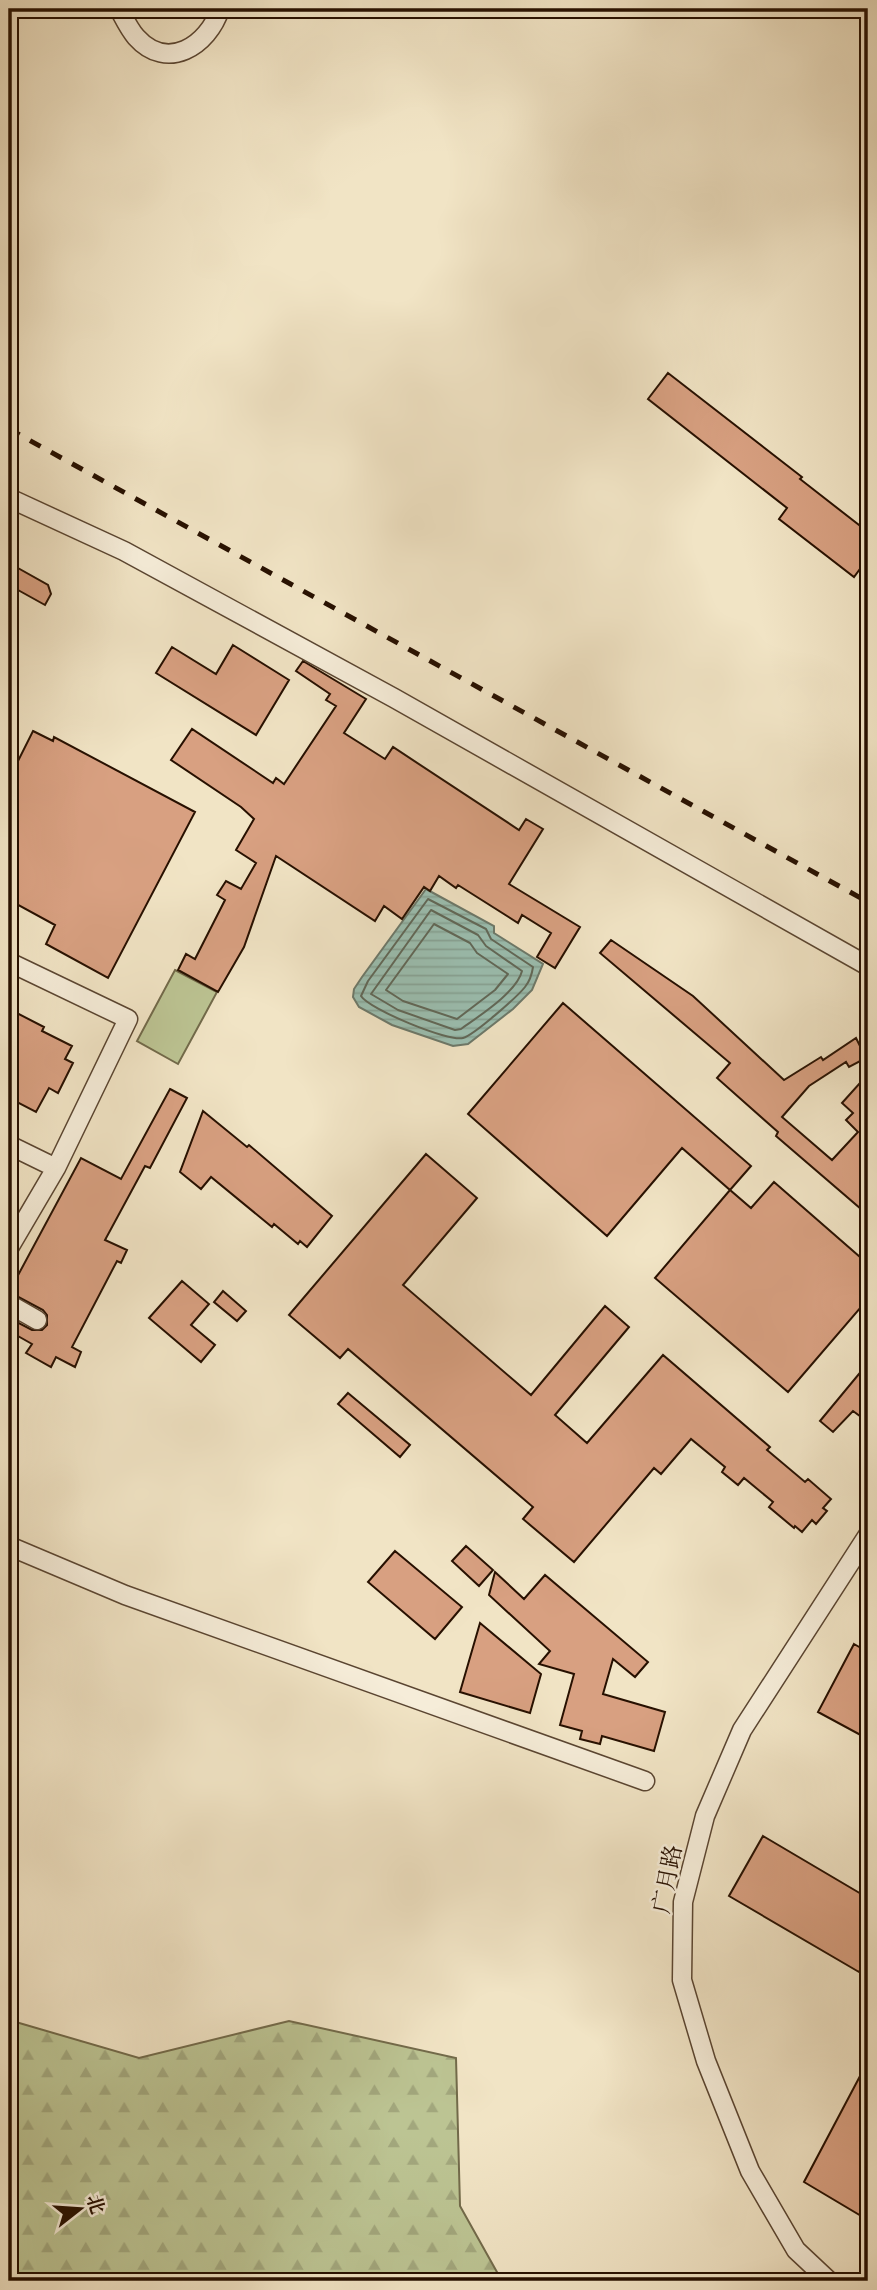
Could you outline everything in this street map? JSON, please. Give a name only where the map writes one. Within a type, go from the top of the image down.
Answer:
[{"type":"street","points":[[119,9],[137,38],[158,52],[172,54],[189,49],[202,38],[220,9]]},
{"type":"street","points":[[9,498],[124,551],[394,698],[868,966]]},
{"type":"street","points":[[9,962],[128,1019],[56,1167],[9,1248]]},
{"type":"street","points":[[9,1145],[56,1167]]},
{"type":"street","points":[[9,1304],[37,1320]]},
{"type":"street","name":"广月路","points":[[828,2281],[796,2250],[750,2171],[706,2061],[682,1980],[683,1902],[705,1816],[741,1730],[868,1535]]},
{"type":"street","points":[[9,1546],[125,1595],[645,1782]]},
{"type":"green space","points":[[175,970],[217,992],[178,1064],[137,1041]]},
{"type":"green space","points":[[9,2020],[139,2058],[289,2021],[456,2058],[460,2206],[502,2281],[9,2281]]},
{"type":"water","points":[[426,889],[494,926],[494,933],[543,964],[532,990],[513,1009],[468,1044],[453,1046],[392,1025],[359,1007],[353,997],[354,989],[362,977]]},
{"type":"building","points":[[668,373],[868,532],[868,558],[854,577],[779,519],[787,508],[648,399]]},
{"type":"building","points":[[9,563],[48,585],[51,594],[45,605],[9,585]]},
{"type":"building","points":[[233,645],[289,680],[256,735],[156,673],[172,647],[216,674]]},
{"type":"building","points":[[303,661],[366,699],[344,733],[385,759],[393,747],[519,830],[526,819],[543,829],[509,884],[580,927],[555,968],[537,957],[551,933],[522,915],[518,923],[439,876],[430,891],[424,887],[402,919],[384,906],[375,921],[276,856],[244,947],[218,992],[178,970],[186,954],[195,959],[225,900],[217,895],[226,881],[241,889],[256,863],[236,850],[254,819],[241,807],[171,760],[192,729],[273,783],[276,778],[284,784],[336,706],[326,700],[330,694],[296,671]]},
{"type":"building","points":[[33,731],[53,741],[54,737],[195,812],[108,978],[46,944],[55,925],[9,900],[9,779]]},
{"type":"building","points":[[611,940],[693,996],[784,1080],[821,1057],[823,1060],[856,1038],[866,1058],[849,1067],[846,1062],[809,1086],[782,1117],[832,1160],[858,1132],[846,1120],[853,1113],[842,1103],[868,1074],[868,1215],[776,1136],[778,1132],[717,1078],[730,1063],[600,953]]},
{"type":"building","points":[[563,1003],[751,1166],[730,1190],[682,1148],[607,1236],[468,1114]]},
{"type":"building","points":[[9,1009],[44,1027],[42,1031],[72,1046],[65,1059],[73,1063],[58,1093],[49,1088],[36,1112],[9,1098]]},
{"type":"building","points":[[170,1089],[187,1098],[150,1168],[145,1166],[105,1240],[127,1250],[121,1263],[117,1261],[72,1347],[81,1352],[75,1367],[56,1357],[51,1367],[26,1353],[32,1344],[9,1331],[15,1321],[32,1330],[42,1330],[47,1325],[47,1315],[43,1310],[9,1292],[81,1158],[121,1179]]},
{"type":"building","points":[[203,1111],[247,1147],[249,1145],[332,1216],[307,1247],[300,1241],[298,1244],[274,1224],[272,1227],[211,1177],[201,1189],[180,1172]]},
{"type":"building","points":[[426,1154],[477,1198],[403,1285],[531,1395],[605,1306],[629,1327],[555,1415],[587,1443],[663,1355],[770,1447],[767,1450],[805,1482],[808,1479],[831,1499],[823,1508],[827,1511],[816,1524],[812,1520],[802,1532],[795,1526],[794,1528],[769,1507],[773,1502],[744,1478],[738,1485],[722,1472],[725,1467],[691,1439],[661,1474],[654,1468],[574,1562],[523,1519],[533,1507],[348,1349],[340,1358],[289,1315]]},
{"type":"building","points":[[774,1182],[868,1264],[868,1299],[788,1392],[655,1278],[730,1190],[751,1208]]},
{"type":"building","points":[[182,1281],[209,1304],[191,1325],[215,1345],[201,1362],[149,1318]]},
{"type":"building","points":[[223,1291],[246,1311],[237,1321],[214,1302]]},
{"type":"building","points":[[868,1363],[868,1399],[864,1404],[868,1422],[853,1411],[833,1432],[820,1421]]},
{"type":"building","points":[[348,1393],[410,1445],[400,1457],[338,1404]]},
{"type":"building","points":[[466,1546],[493,1570],[479,1586],[452,1561]]},
{"type":"building","points":[[395,1551],[462,1607],[435,1639],[368,1582]]},
{"type":"building","points":[[495,1572],[524,1599],[545,1575],[648,1662],[635,1677],[613,1659],[603,1694],[665,1712],[654,1751],[602,1736],[600,1744],[580,1739],[582,1731],[560,1725],[574,1674],[539,1664],[550,1651],[489,1595]]},
{"type":"building","points":[[480,1623],[541,1674],[530,1713],[460,1692]]},
{"type":"building","points":[[854,1644],[868,1652],[868,1739],[818,1712]]},
{"type":"building","points":[[763,1836],[868,1898],[868,1957],[859,1972],[729,1896]]},
{"type":"building","points":[[868,2061],[868,2220],[804,2182]]},
{"type":"railway","points":[[9,429],[868,902]]}]
